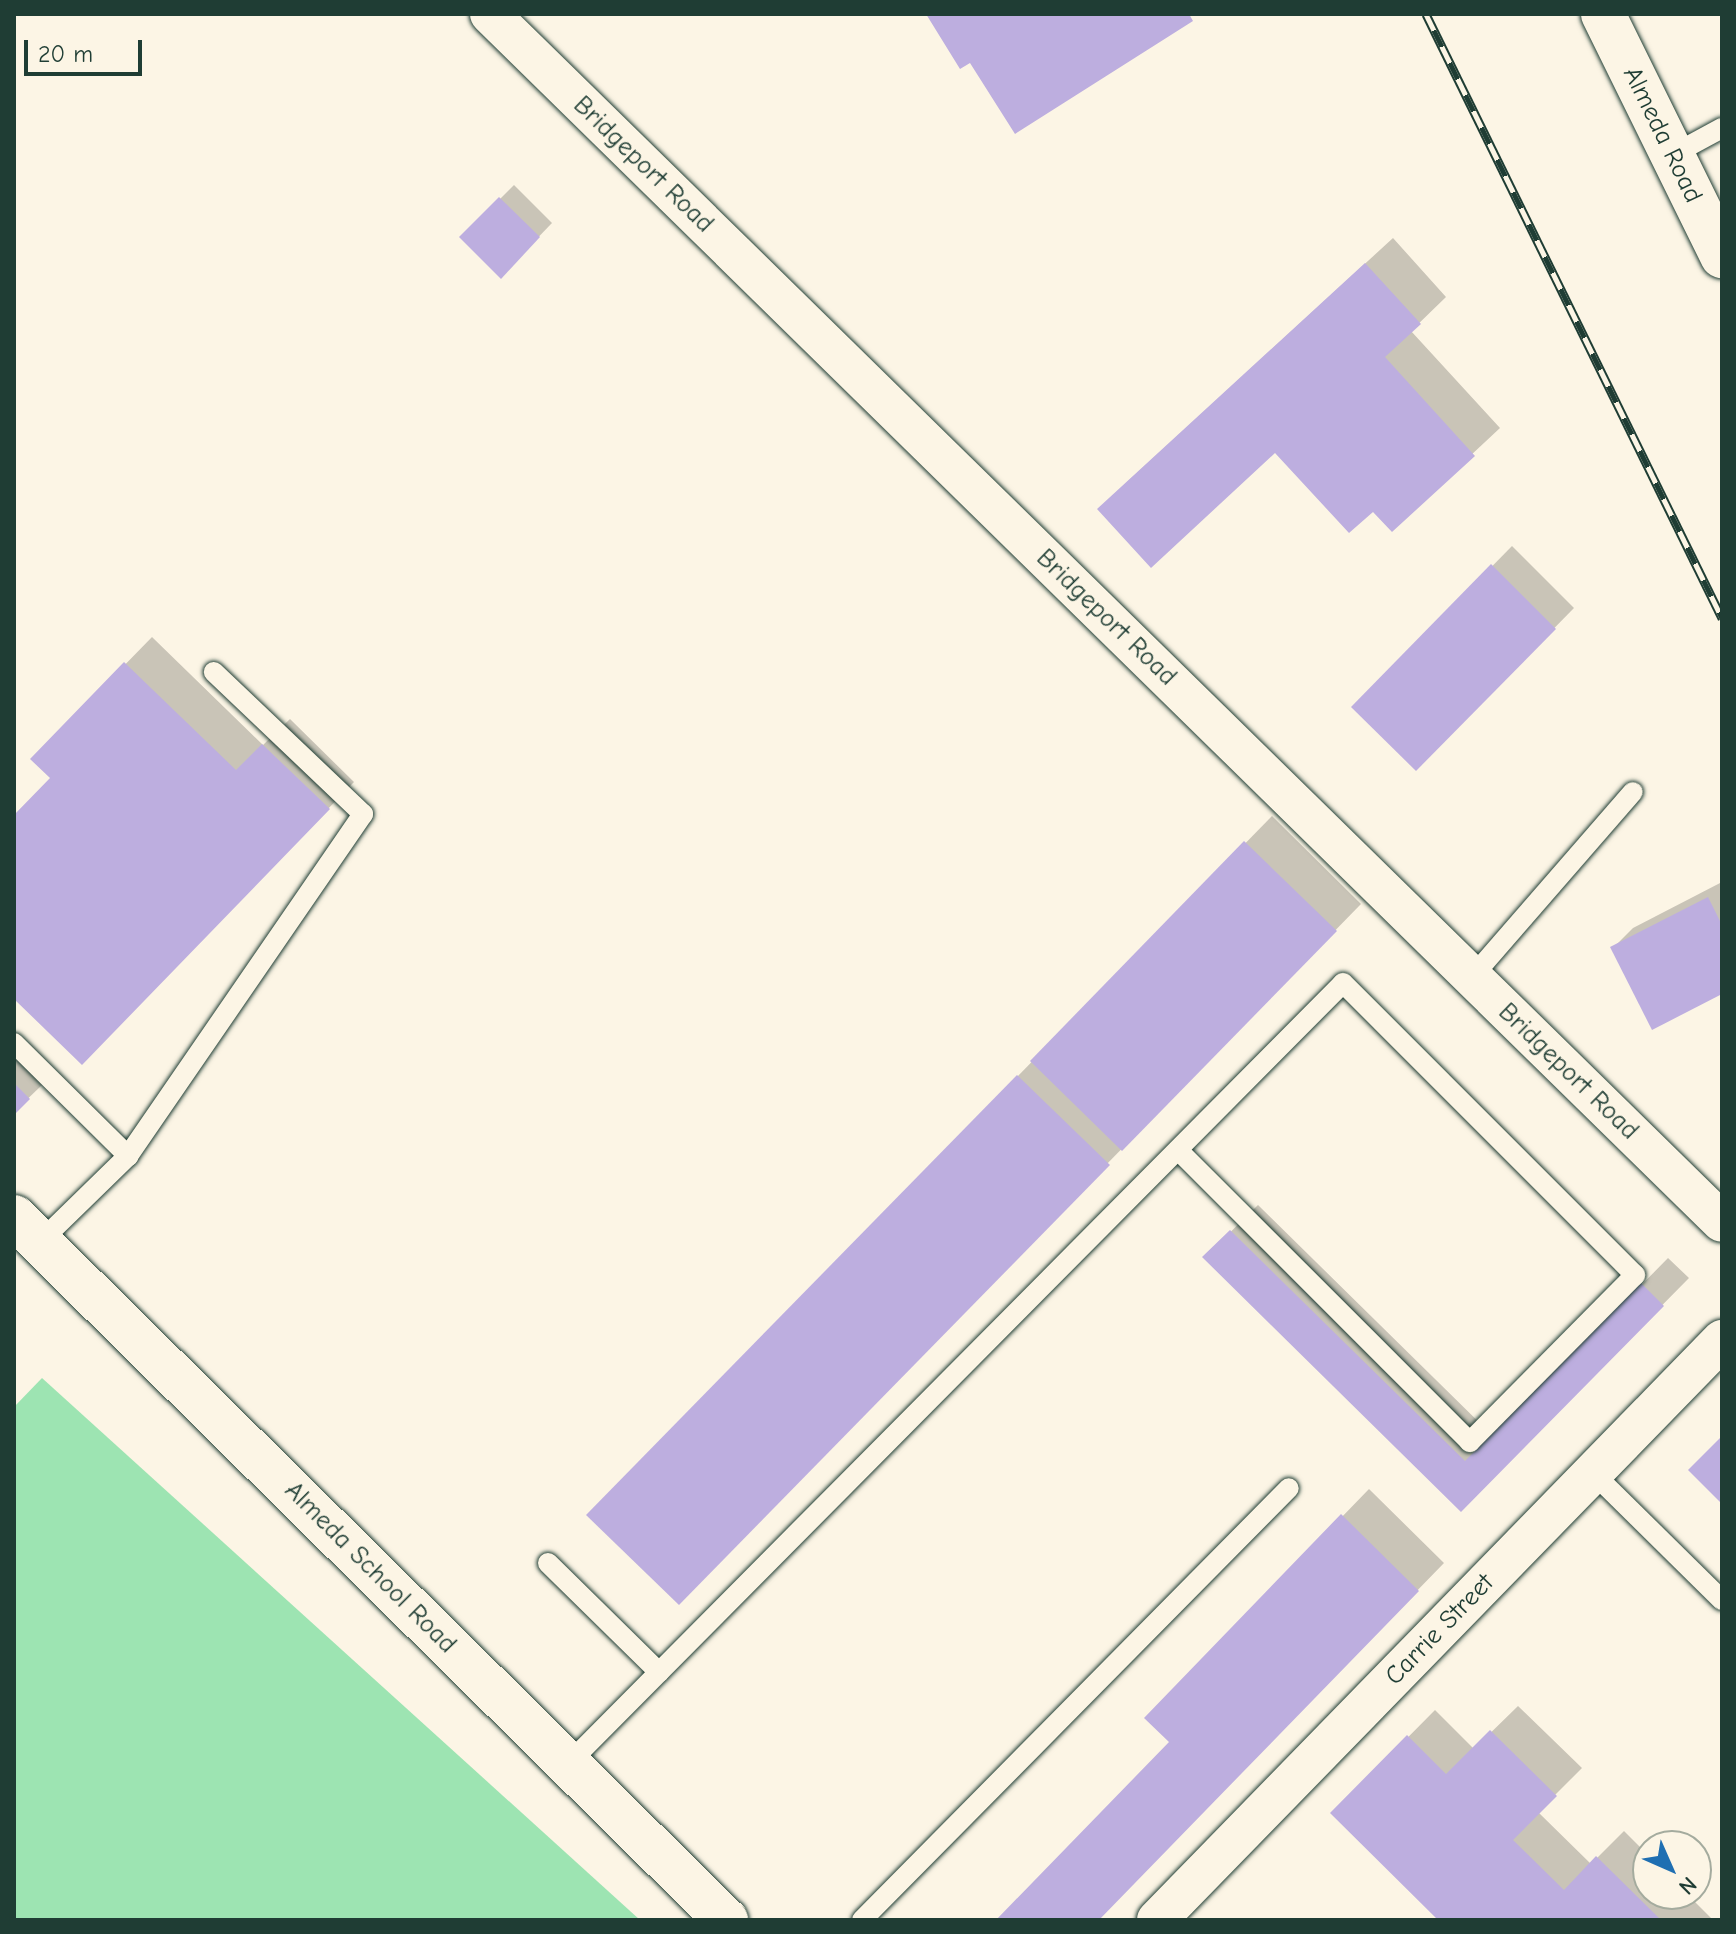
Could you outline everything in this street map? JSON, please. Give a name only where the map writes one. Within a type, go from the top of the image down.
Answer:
[{"type":"street","name":"Bridgeport Road","points":[[490,14],[1722,1222]]},
{"type":"street","name":"Almeda Road","points":[[1603,14],[1722,256]]},
{"type":"street","name":"Almeda School Road","points":[[27,1229],[726,1920]]},
{"type":"street","name":"Carrie Street","points":[[1157,1920],[1722,1340]]},
{"type":"lane","points":[[1672,155],[1722,128]]},
{"type":"lane","points":[[27,1229],[128,1156],[363,814],[214,672]]},
{"type":"lane","points":[[1472,977],[1633,792]]},
{"type":"lane","points":[[568,1764],[1343,983],[1635,1275],[1470,1442],[1178,1150]]},
{"type":"lane","points":[[14,1043],[128,1156]]},
{"type":"lane","points":[[1593,1473],[1722,1600]]},
{"type":"lane","points":[[862,1920],[1289,1488]]},
{"type":"lane","points":[[548,1563],[659,1672]]},
{"type":"green space","points":[[42,1378],[640,1920],[14,1920],[14,1407]]},
{"type":"building","points":[[926,14],[1189,14],[1193,21],[1015,134],[970,63],[960,69]]},
{"type":"building","points":[[499,197],[540,237],[501,279],[459,237]]},
{"type":"building","points":[[1365,263],[1421,324],[1385,357],[1475,456],[1392,532],[1373,512],[1349,533],[1275,453],[1151,568],[1097,509]]},
{"type":"building","points":[[1491,564],[1556,629],[1416,771],[1351,707]]},
{"type":"building","points":[[124,662],[236,770],[262,744],[330,809],[82,1065],[14,999],[14,815],[50,778],[30,759]]},
{"type":"building","points":[[1244,841],[1337,931],[1122,1151],[1030,1061]]},
{"type":"building","points":[[1708,897],[1722,925],[1722,994],[1652,1030],[1610,947]]},
{"type":"building","points":[[1017,1075],[1110,1165],[679,1605],[586,1515]]},
{"type":"building","points":[[14,1083],[30,1099],[14,1115]]},
{"type":"building","points":[[1230,1230],[1465,1461],[1641,1283],[1664,1306],[1461,1512],[1202,1257]]},
{"type":"building","points":[[1722,1436],[1722,1504],[1688,1470]]},
{"type":"building","points":[[1341,1514],[1419,1591],[1099,1920],[996,1920],[1169,1742],[1144,1718]]},
{"type":"building","points":[[1490,1730],[1557,1796],[1513,1840],[1564,1890],[1596,1856],[1632,1891],[1632,1910],[1651,1910],[1661,1920],[1438,1920],[1330,1813],[1407,1735],[1446,1774]]},
{"type":"railway","points":[[1426,14],[1722,618]]}]
